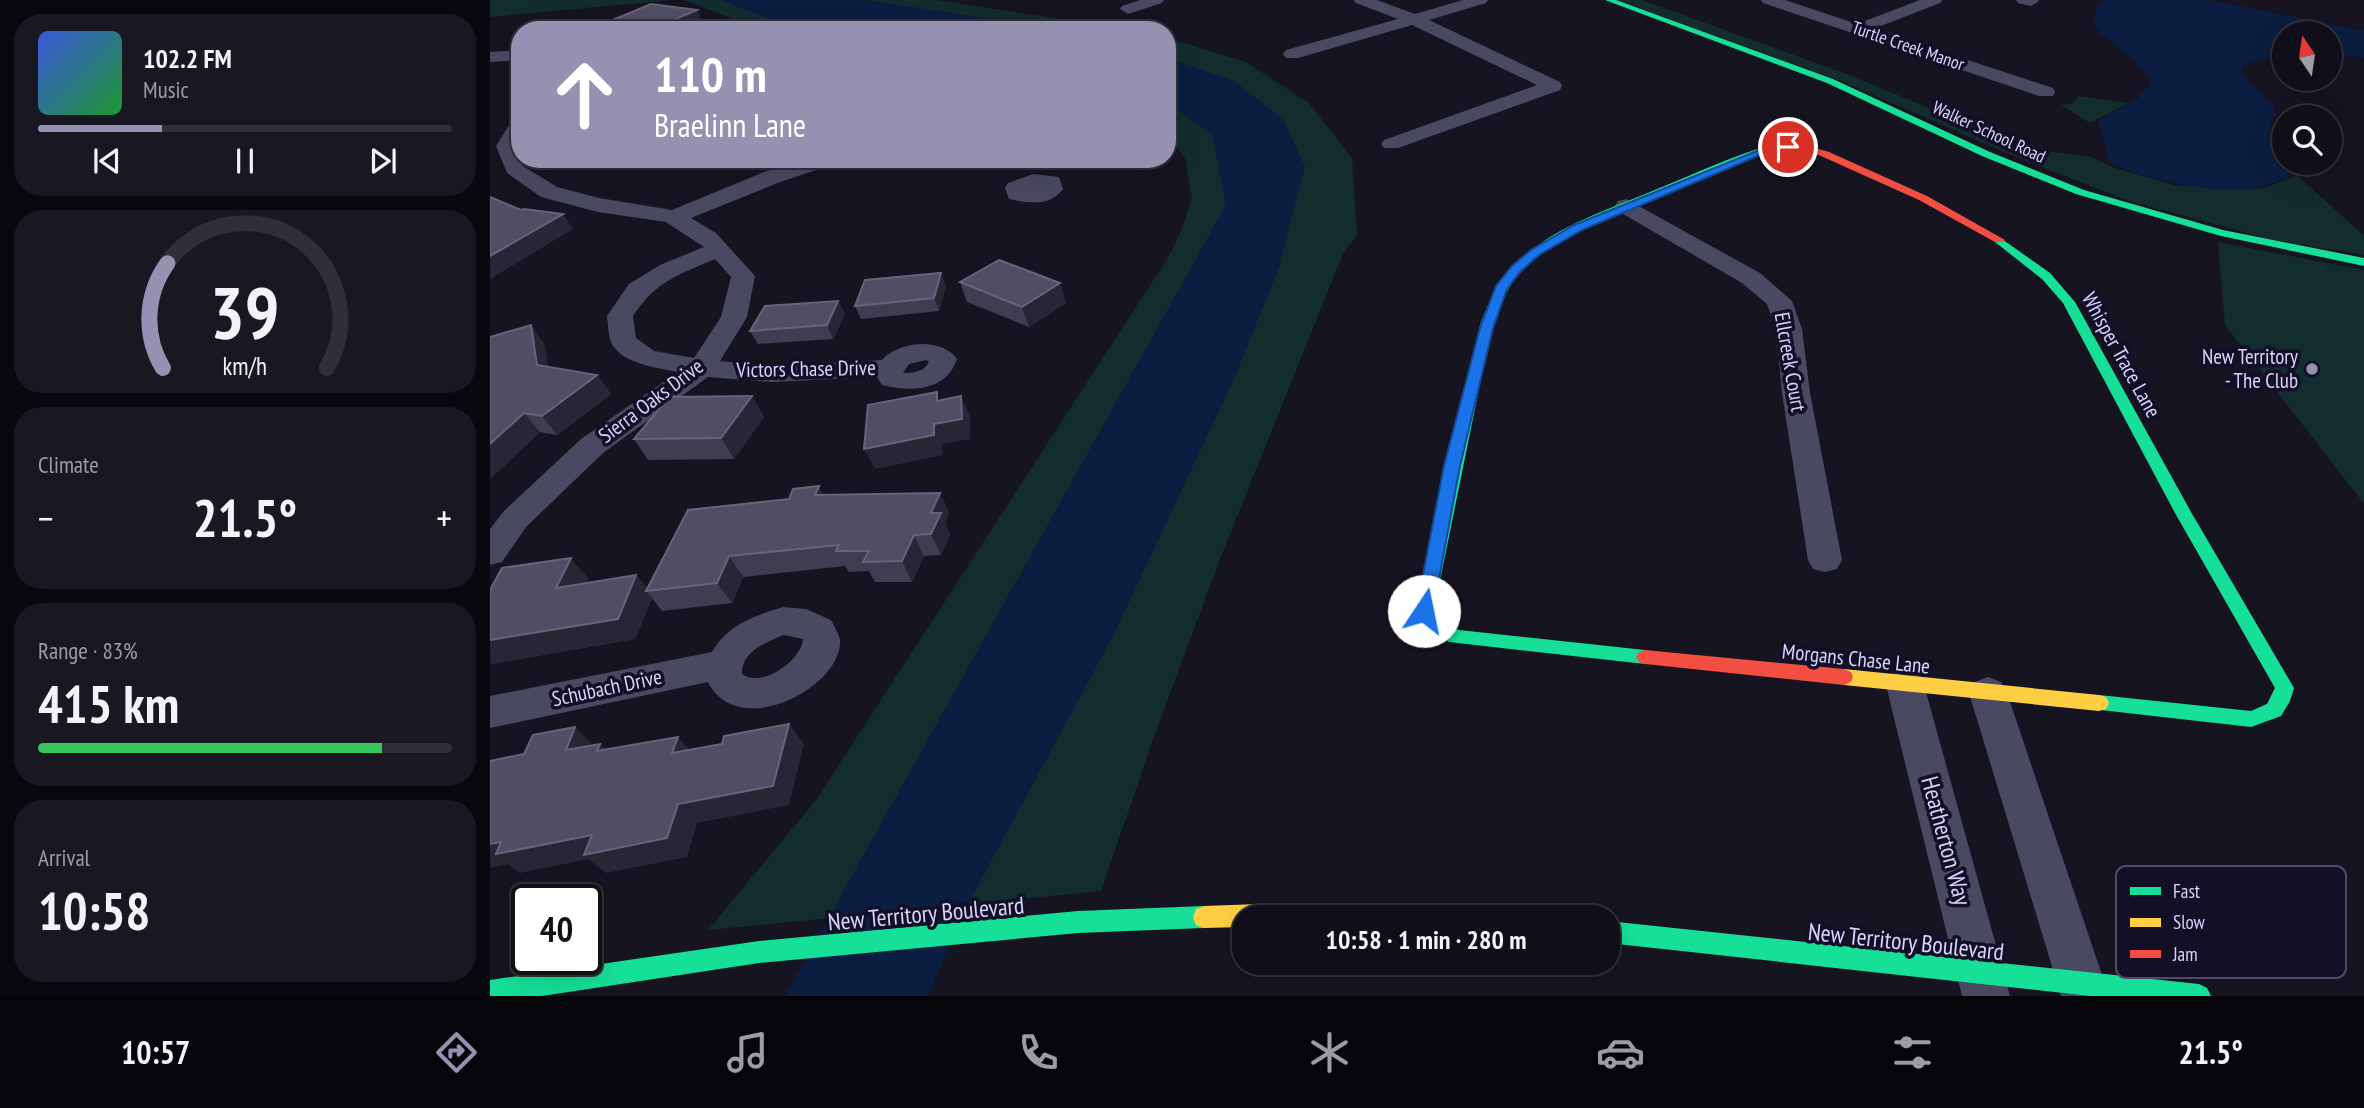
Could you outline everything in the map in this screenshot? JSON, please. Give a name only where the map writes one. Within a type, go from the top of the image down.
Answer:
[{"type":"street","points":[[1128,9],[1156,0]]},
{"type":"street","points":[[1362,0],[1414,19],[1553,86],[1391,144]]},
{"type":"street","points":[[1292,54],[1480,0]]},
{"type":"street","name":"Walker School Road","points":[[1609,0],[1830,81],[1986,154],[2080,192],[2221,233],[2364,262]]},
{"type":"street","name":"Turtle Creek Manor","points":[[1769,0],[2046,92]]},
{"type":"street","points":[[1859,29],[1934,0]]},
{"type":"street","points":[[490,57],[511,56]]},
{"type":"street","name":"Sierra Oaks Drive","points":[[511,138],[506,146],[511,160]]},
{"type":"street","name":"Whisper Trace Lane","points":[[1626,206],[1774,147],[1802,146],[1825,154],[1969,222],[2028,259],[2058,287],[2069,302],[2183,513],[2285,688],[2283,704],[2275,712]]},
{"type":"street","name":"Sierra Oaks Drive","points":[[490,553],[515,519],[592,446],[702,368],[734,317],[743,276],[708,238],[674,217],[598,205],[549,192],[514,168]]},
{"type":"street","points":[[674,217],[801,168]]},
{"type":"street","name":"Morgans Chase Lane","points":[[1626,206],[1555,240],[1516,269],[1500,288],[1486,328],[1452,466],[1424,611],[1436,624],[1455,637],[1905,685],[2251,719],[2275,712]]},
{"type":"street","name":"Ellcreek Court","points":[[1626,206],[1751,278],[1779,301],[1788,329],[1825,560]]},
{"type":"street","name":"Victors Chase Drive","points":[[717,250],[669,270],[638,289],[620,316],[622,341],[646,359],[702,368],[771,374],[889,368]]},
{"type":"street","name":"Schubach Drive","points":[[490,712],[724,664]]},
{"type":"street","name":"Heatherton Way","points":[[1905,685],[1983,985]]},
{"type":"street","points":[[1988,693],[2083,989]]},
{"type":"street","name":"New Territory Boulevard","points":[[490,992],[760,952],[1078,922],[1232,916]]},
{"type":"street","name":"New Territory Boulevard","points":[[1620,934],[1983,985],[2199,996]]},
{"type":"green space","points":[[490,0],[673,0],[490,17]]},
{"type":"green space","points":[[684,0],[936,0],[1072,21],[738,21]]},
{"type":"green space","points":[[1617,0],[1642,0],[1849,75],[1970,125],[2014,147],[2092,157],[2112,167],[2174,185],[2222,189],[2265,188],[2297,175],[2364,236],[2364,255],[2269,239],[2129,201],[2011,155],[1841,81]]},
{"type":"green space","points":[[1176,41],[1246,62],[1309,103],[1352,158],[1357,236],[1343,254],[1220,559],[1155,734],[1101,891],[708,930],[816,800],[1169,256],[1192,198],[1185,158],[1176,146]]},
{"type":"green space","points":[[2078,96],[2128,103],[2090,123],[2061,105],[2073,103]]},
{"type":"green space","name":"New Territory - The Club","points":[[2218,242],[2364,270],[2364,504],[2225,325]]},
{"type":"water","points":[[720,0],[866,0],[1003,21],[784,21],[767,18]]},
{"type":"water","points":[[2101,0],[2210,0],[2314,21],[2272,21],[2272,57],[2242,66],[2241,73],[2273,105],[2268,128],[2272,138],[2272,175],[2293,175],[2272,184],[2227,190],[2181,184],[2115,166],[2109,160],[2098,121],[2137,99],[2151,83],[2130,56],[2096,27],[2096,10]]},
{"type":"water","points":[[2342,27],[2364,31],[2364,58],[2342,55]]},
{"type":"water","points":[[1176,60],[1234,81],[1283,119],[1305,167],[1279,267],[1233,381],[1112,638],[962,915],[928,996],[785,996],[1226,205],[1212,135],[1176,109]]},
{"type":"building","points":[[651,4],[697,10],[671,21],[610,21]]},
{"type":"building","points":[[490,197],[521,210],[563,214],[490,256]]},
{"type":"building","points":[[999,260],[1060,283],[1022,307],[960,282]]},
{"type":"building","points":[[941,273],[934,298],[855,306],[865,280]]},
{"type":"building","points":[[838,301],[827,325],[750,331],[765,306]]},
{"type":"building","points":[[531,325],[537,365],[597,375],[542,416],[524,413],[490,444],[490,337]]},
{"type":"building","points":[[937,392],[937,401],[961,396],[962,419],[934,424],[934,435],[864,449],[868,405]]},
{"type":"building","points":[[752,396],[721,438],[634,439],[669,397]]},
{"type":"building","points":[[819,486],[815,495],[940,493],[931,513],[941,513],[931,534],[914,535],[902,561],[863,562],[869,551],[836,551],[839,545],[729,556],[717,583],[646,591],[688,510],[789,499],[793,489]]},
{"type":"building","points":[[571,558],[556,588],[636,575],[618,619],[490,640],[490,590],[502,568]]},
{"type":"building","points":[[789,724],[773,786],[678,804],[667,838],[584,855],[592,835],[496,854],[501,842],[490,844],[490,761],[524,754],[533,735],[575,727],[566,750],[600,744],[597,751],[678,737],[672,753],[722,744],[724,736]]},
{"type":"traffic: fast","points":[[1609,0],[1830,81],[1986,154],[2080,192],[2221,233],[2364,262]]},
{"type":"traffic: fast","points":[[1645,657],[1455,637],[1436,624],[1425,611],[1486,325],[1497,298],[1512,275],[1552,241],[1601,216],[1774,147]]},
{"type":"traffic: fast","points":[[1999,240],[2046,276],[2069,302],[2183,513],[2285,688],[2281,701],[2274,710],[2251,719],[2099,703]]},
{"type":"traffic: fast","points":[[490,992],[759,952],[1078,922],[1204,917]]},
{"type":"traffic: fast","points":[[1620,933],[2199,996]]},
{"type":"traffic: slow","points":[[1844,677],[2099,703]]},
{"type":"traffic: slow","points":[[1204,917],[1232,916]]},
{"type":"traffic: jam","points":[[1774,147],[1802,147],[1825,154],[1923,198],[1999,240]]},
{"type":"traffic: jam","points":[[1645,657],[1844,677]]},
{"type":"place","name":"New Territory - The Club","points":[[2312,369]]},
{"type":"route","points":[[1424,611],[1452,466],[1486,328],[1500,288],[1516,269],[1535,253],[1578,228],[1757,153],[1774,147],[1788,147]]}]
